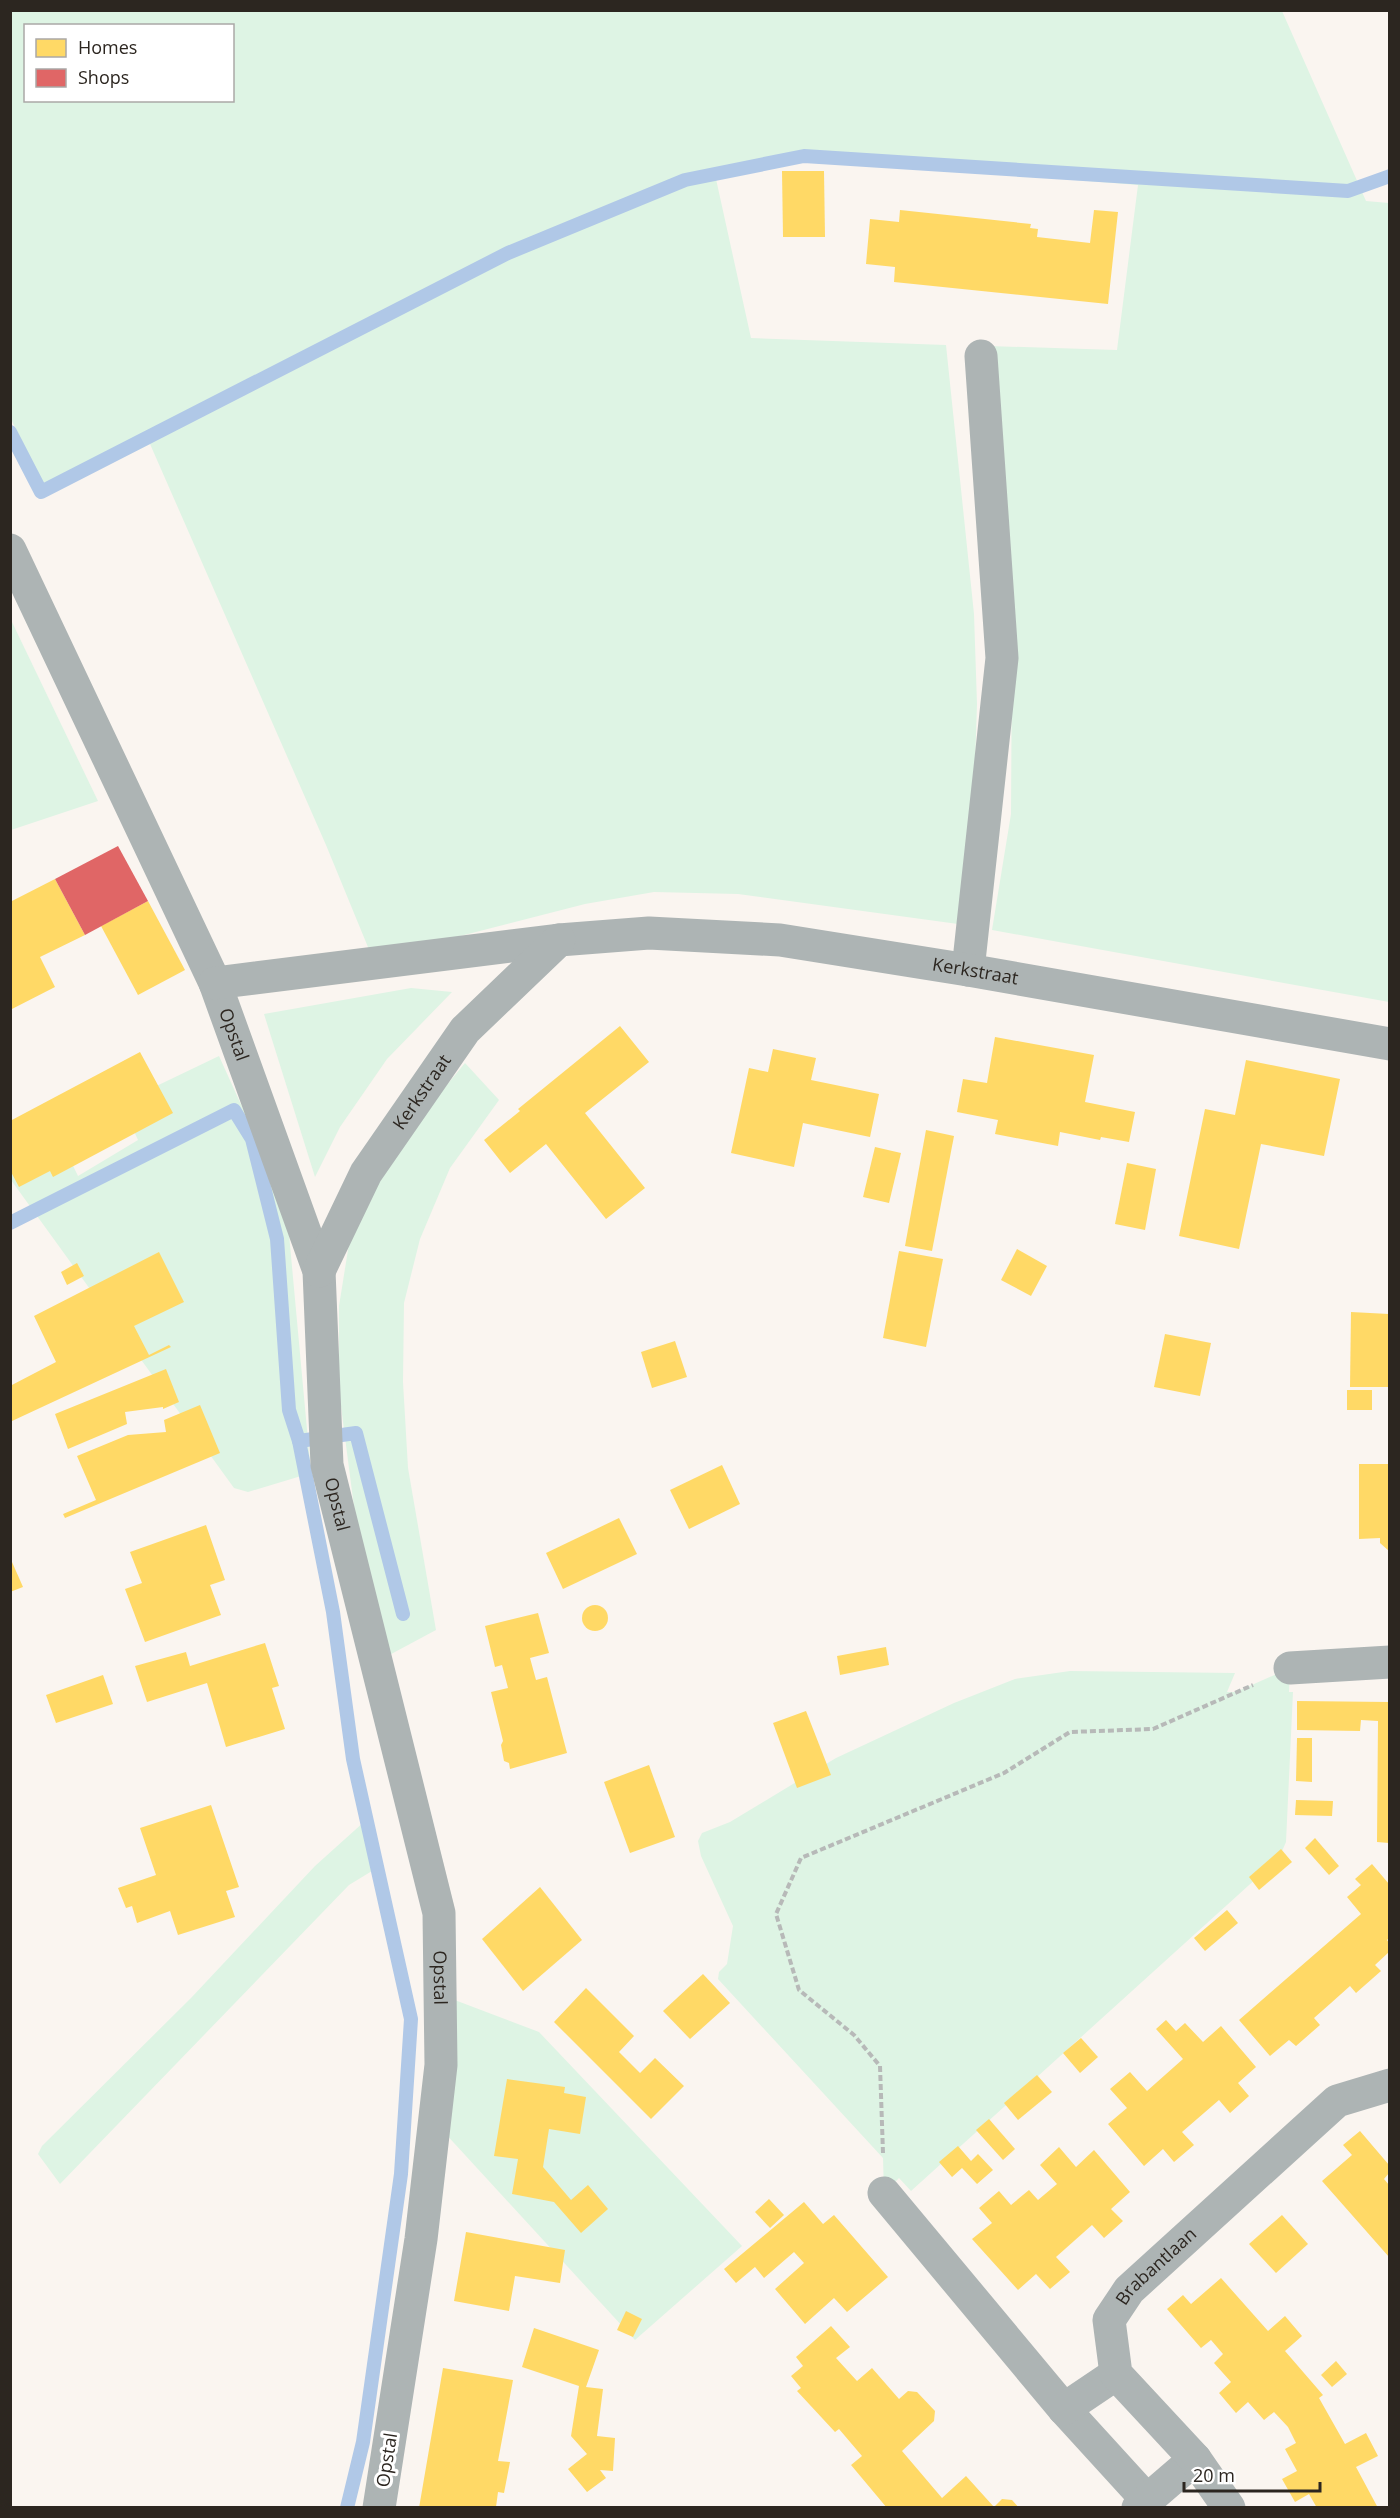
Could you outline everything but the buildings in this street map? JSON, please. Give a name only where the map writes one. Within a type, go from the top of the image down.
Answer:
[{"type":"street","points":[[968,970],[1002,657],[981,356]]},
{"type":"street","name":"Opstal","points":[[10,550],[215,983],[319,1271],[327,1465],[439,1913],[441,2066],[421,2239],[379,2508]]},
{"type":"street","name":"Kerkstraat","points":[[215,983],[559,939],[649,933],[780,940],[968,970],[1389,1044]]},
{"type":"street","name":"Kerkstraat","points":[[319,1271],[366,1173],[465,1030],[559,939]]},
{"type":"street","points":[[1290,1668],[1389,1662]]},
{"type":"street","name":"Brabantlaan","points":[[1116,2374],[1109,2320],[1129,2290],[1337,2101],[1389,2085]]},
{"type":"street","points":[[884,2193],[1143,2504],[1195,2459]]},
{"type":"street","points":[[1064,2409],[1116,2374],[1195,2459],[1229,2508]]},
{"type":"path","points":[[884,2193],[880,2066],[854,2035],[799,1990],[776,1914],[801,1858],[1004,1773],[1070,1732],[1153,1729],[1290,1668]]},
{"type":"green space","points":[[11,11],[1282,11],[1366,201],[1389,203],[1389,1002],[992,930],[1011,814],[1012,647],[989,346],[1117,350],[1138,185],[811,159],[716,179],[751,338],[946,345],[974,614],[977,704],[973,828],[958,924],[738,894],[654,892],[585,904],[437,942],[370,952],[326,845],[150,444],[48,494],[11,419]]},
{"type":"green space","points":[[11,620],[98,801],[10,830]]},
{"type":"green space","points":[[411,988],[452,992],[387,1059],[340,1127],[315,1177],[264,1014]]},
{"type":"green space","points":[[219,1056],[279,1188],[289,1234],[311,1473],[248,1492],[234,1488],[11,1180],[10,1155],[57,1133],[78,1176],[138,1140],[121,1103]]},
{"type":"green space","points":[[465,1063],[499,1100],[450,1168],[420,1239],[404,1303],[403,1382],[408,1468],[436,1630],[380,1660],[364,1584],[339,1391],[339,1306],[352,1225],[388,1156]]},
{"type":"green space","points":[[1290,1668],[1289,1692],[1293,1692],[1286,1842],[1279,1858],[911,2191],[899,2178],[884,2193],[883,2158],[718,1979],[719,1972],[727,1964],[733,1926],[701,1856],[698,1841],[702,1833],[730,1822],[836,1758],[954,1703],[1015,1679],[1070,1671],[1235,1673],[1227,1692],[1236,1692]]},
{"type":"green space","points":[[365,1821],[372,1871],[349,1885],[60,2184],[38,2154],[42,2146],[191,1998],[315,1866]]},
{"type":"green space","points":[[431,1991],[539,2032],[742,2246],[635,2340],[432,2119]]},
{"type":"waterway","points":[[10,432],[41,492],[508,253],[685,180],[804,156],[1348,191],[1390,176]]},
{"type":"waterway","points":[[10,1223],[234,1110],[252,1139],[277,1239],[289,1410],[299,1441],[356,1433],[403,1614]]},
{"type":"waterway","points":[[299,1441],[333,1612],[353,1759],[411,2019],[401,2174],[363,2442],[347,2508]]}]
